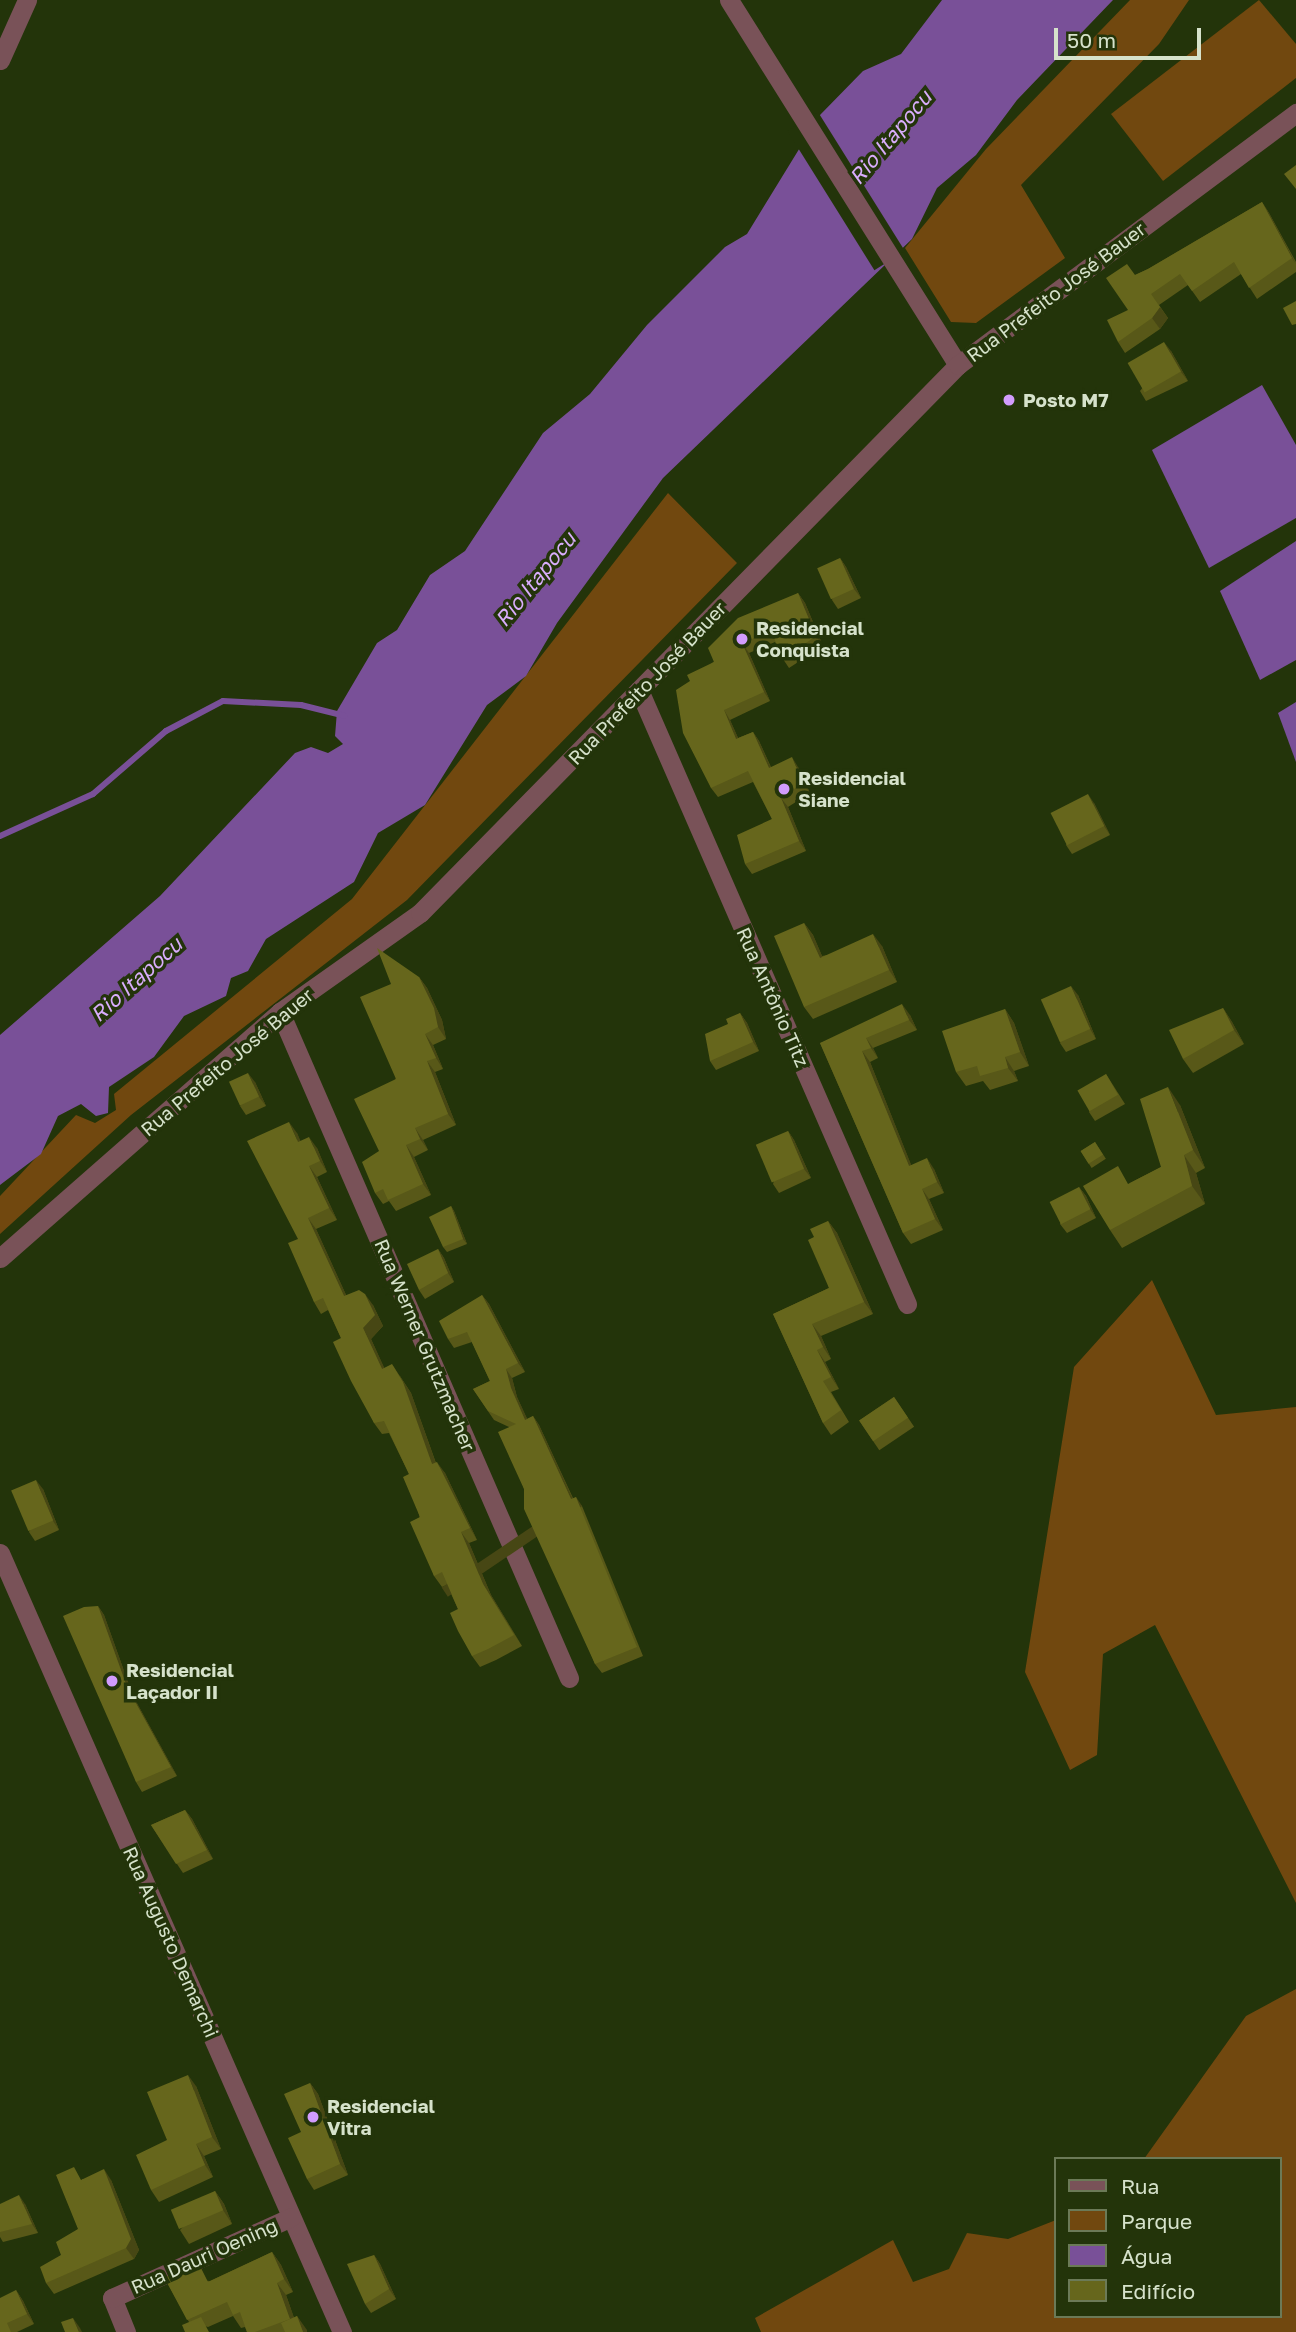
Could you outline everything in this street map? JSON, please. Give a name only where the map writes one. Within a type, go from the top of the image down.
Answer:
[{"type":"street","points":[[0,60],[27,0]]},
{"type":"street","points":[[729,0],[958,365]]},
{"type":"street","name":"Rua Prefeito José Bauer","points":[[0,1258],[281,1012],[420,913],[958,365],[1296,113]]},
{"type":"street","name":"Rua Antônio Titz","points":[[639,690],[907,1304]]},
{"type":"street","name":"Rua Werner Grutzmacher","points":[[281,1012],[569,1678]]},
{"type":"street","name":"Rua Augusto Demarchi","points":[[0,1553],[342,2332]]},
{"type":"street","name":"Rua Dauri Oening","points":[[126,2332],[112,2298],[291,2217]]},
{"type":"green space","points":[[1130,0],[1189,0],[1159,44],[1021,185],[1065,258],[976,323],[951,322],[905,248],[986,149]]},
{"type":"green space","points":[[1259,0],[1296,44],[1296,78],[1163,181],[1111,114]]},
{"type":"green space","points":[[668,493],[737,563],[407,900],[131,1115],[0,1234],[0,1196],[76,1115],[95,1123],[116,1110],[114,1094],[352,899]]},
{"type":"green space","points":[[1152,1280],[1216,1415],[1296,1407],[1296,1903],[1155,1625],[1103,1654],[1097,1755],[1070,1770],[1025,1672],[1074,1367]]},
{"type":"green space","points":[[1296,1989],[1296,2332],[761,2332],[755,2318],[893,2240],[913,2282],[949,2269],[967,2233],[1008,2239],[1054,2221],[1054,2318],[1282,2318],[1282,2157],[1145,2157],[1246,2016]]},
{"type":"water","name":"Rio Itapocu","points":[[942,0],[1113,0],[1017,100],[976,155],[937,188],[912,239],[663,478],[557,623],[526,676],[487,705],[425,805],[378,833],[354,882],[266,939],[248,971],[231,978],[226,996],[184,1016],[154,1057],[109,1087],[108,1113],[96,1116],[81,1104],[58,1116],[41,1154],[0,1185],[0,1035],[160,896],[295,753],[311,747],[328,753],[343,744],[335,736],[337,711],[377,643],[397,630],[430,575],[465,551],[543,433],[590,394],[647,325],[725,247],[747,234],[820,115],[863,71],[901,54]]},
{"type":"water","points":[[1262,385],[1296,445],[1296,518],[1209,568],[1152,450]]},
{"type":"water","points":[[1296,541],[1296,660],[1260,680],[1220,591]]},
{"type":"water","points":[[1296,702],[1296,762],[1278,713]]},
{"type":"pier","points":[[818,112],[905,251],[874,270],[787,131]]},
{"type":"building","points":[[1296,165],[1296,189],[1284,174]]},
{"type":"building","points":[[1262,202],[1292,258],[1249,288],[1234,262],[1192,291],[1180,274],[1151,294],[1160,307],[1152,318],[1118,342],[1107,320],[1128,310],[1106,278],[1127,264],[1135,275],[1148,269]]},
{"type":"building","points":[[1296,301],[1296,324],[1292,325],[1283,308]]},
{"type":"building","points":[[1164,342],[1181,371],[1145,392],[1128,363]]},
{"type":"building","points":[[840,558],[854,589],[831,599],[817,568]]},
{"type":"building","points":[[798,593],[816,636],[783,659],[771,631],[742,643],[764,692],[724,710],[736,739],[753,732],[769,768],[792,757],[803,783],[781,798],[799,841],[745,864],[737,835],[772,819],[748,771],[711,788],[683,733],[676,690],[690,681],[687,675],[714,662],[708,648],[738,618]]},
{"type":"building","points":[[1088,794],[1104,826],[1067,845],[1051,813]]},
{"type":"building","points":[[804,923],[820,958],[873,934],[889,970],[804,1007],[774,936]]},
{"type":"building","points":[[377,948],[419,977],[434,1008],[438,1027],[425,1034],[436,1058],[427,1061],[448,1114],[415,1128],[420,1139],[406,1145],[423,1184],[388,1200],[383,1189],[375,1193],[362,1162],[379,1151],[354,1099],[396,1079],[360,997],[391,984]]},
{"type":"building","points":[[1071,986],[1090,1029],[1060,1042],[1041,999]]},
{"type":"building","points":[[902,1004],[909,1020],[866,1038],[871,1048],[862,1051],[909,1166],[927,1158],[937,1182],[922,1189],[935,1219],[903,1233],[820,1043]]},
{"type":"building","points":[[1223,1008],[1234,1030],[1183,1059],[1169,1030]]},
{"type":"building","points":[[1005,1009],[1020,1052],[1005,1057],[1008,1068],[980,1076],[977,1066],[956,1072],[942,1031]]},
{"type":"building","points":[[740,1013],[753,1042],[710,1061],[705,1034],[728,1024],[726,1019]]},
{"type":"building","points":[[248,1073],[259,1097],[240,1105],[229,1082]]},
{"type":"building","points":[[1106,1074],[1118,1095],[1089,1111],[1077,1090]]},
{"type":"building","points":[[1168,1087],[1193,1150],[1184,1155],[1192,1186],[1110,1230],[1083,1186],[1118,1166],[1128,1184],[1161,1167],[1140,1099]]},
{"type":"building","points":[[289,1122],[298,1142],[309,1137],[320,1161],[309,1166],[329,1208],[308,1218],[344,1296],[359,1290],[365,1294],[375,1315],[363,1328],[382,1369],[392,1364],[403,1382],[432,1464],[437,1462],[470,1528],[461,1532],[483,1584],[514,1635],[472,1656],[450,1613],[458,1609],[442,1572],[434,1576],[410,1522],[420,1517],[403,1477],[409,1474],[384,1421],[374,1423],[351,1381],[333,1342],[341,1338],[323,1298],[314,1302],[288,1243],[298,1239],[247,1141]]},
{"type":"building","points":[[788,1131],[804,1169],[772,1182],[756,1145]]},
{"type":"building","points":[[1095,1142],[1103,1155],[1089,1164],[1081,1151]]},
{"type":"building","points":[[1079,1187],[1090,1209],[1061,1224],[1050,1202]]},
{"type":"building","points":[[451,1206],[463,1239],[443,1247],[429,1217]]},
{"type":"building","points":[[828,1221],[864,1302],[812,1324],[823,1347],[817,1350],[831,1377],[823,1381],[841,1410],[823,1423],[773,1314],[829,1288],[808,1240],[814,1237],[810,1229]]},
{"type":"building","points":[[438,1249],[448,1273],[419,1290],[407,1264]]},
{"type":"building","points":[[482,1295],[518,1363],[506,1369],[525,1420],[533,1416],[571,1499],[576,1497],[637,1647],[595,1664],[524,1509],[524,1489],[498,1432],[516,1424],[488,1411],[473,1389],[490,1381],[467,1332],[448,1339],[439,1321]]},
{"type":"building","points":[[894,1397],[908,1418],[873,1441],[859,1420]]},
{"type":"building","points":[[36,1480],[53,1521],[28,1531],[11,1491]]},
{"type":"building","points":[[98,1606],[127,1687],[171,1767],[136,1782],[63,1616],[84,1607]]},
{"type":"building","points":[[185,1810],[207,1850],[176,1864],[151,1825]]},
{"type":"building","points":[[188,2075],[212,2137],[196,2144],[205,2165],[151,2190],[136,2155],[167,2140],[147,2092]]},
{"type":"building","points":[[310,2083],[340,2164],[307,2179],[288,2138],[301,2132],[284,2094]]},
{"type":"building","points":[[74,2167],[81,2180],[104,2169],[131,2239],[126,2248],[46,2283],[40,2267],[61,2255],[56,2242],[78,2229],[56,2175]]},
{"type":"building","points":[[215,2191],[223,2210],[179,2229],[171,2210]]},
{"type":"building","points":[[19,2195],[32,2224],[0,2232],[0,2204]]},
{"type":"building","points":[[272,2252],[284,2279],[277,2283],[290,2319],[255,2332],[247,2332],[240,2312],[233,2315],[227,2302],[187,2320],[164,2277],[201,2268],[208,2282]]},
{"type":"building","points":[[374,2255],[389,2289],[365,2304],[347,2264]]},
{"type":"building","points":[[16,2290],[27,2314],[7,2323],[11,2332],[0,2332],[0,2298]]},
{"type":"building","points":[[297,2316],[303,2332],[285,2332],[281,2323]]},
{"type":"building","points":[[201,2317],[209,2332],[185,2332],[182,2325]]},
{"type":"building","points":[[73,2318],[79,2332],[65,2332],[61,2322]]},
{"type":"waterway","points":[[0,836],[93,794],[166,731],[223,701],[301,705],[345,716]]},
{"type":"place","name":"Posto M7","points":[[1009,400]]},
{"type":"place","name":"Residencial Conquista","points":[[742,639]]},
{"type":"place","name":"Residencial Siane","points":[[784,789]]},
{"type":"place","name":"Residencial Laçador II","points":[[112,1681]]},
{"type":"place","name":"Residencial Vitra","points":[[313,2117]]}]
